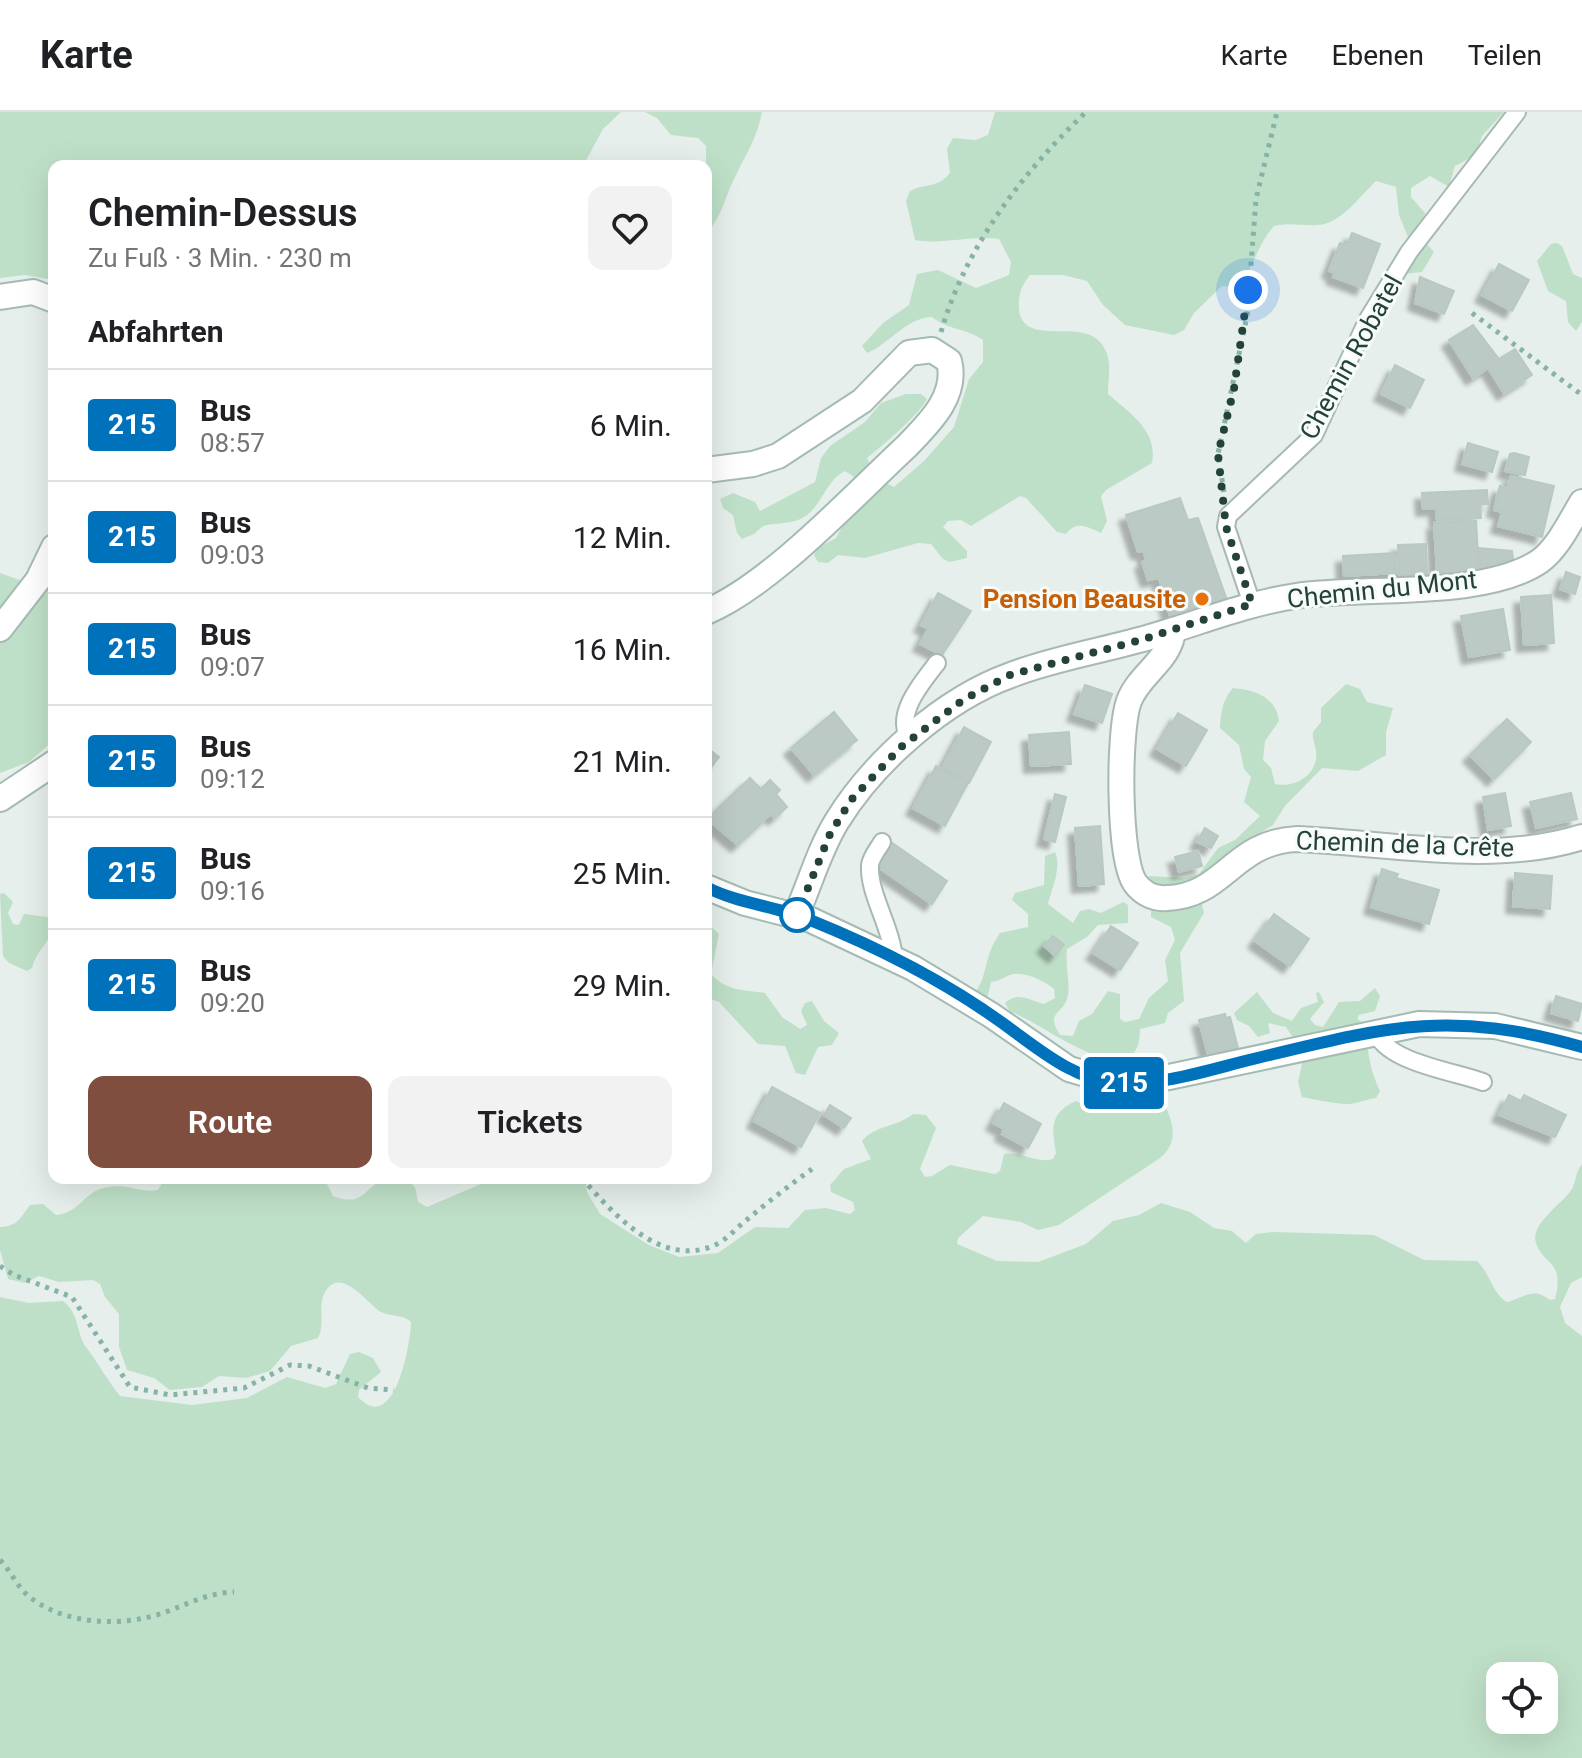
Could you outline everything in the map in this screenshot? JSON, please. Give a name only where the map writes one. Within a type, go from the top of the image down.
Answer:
[{"type":"street","points":[[0,297],[33,292],[48,298]]},
{"type":"street","points":[[712,469],[753,464],[778,456],[862,401],[909,353],[921,349],[935,352],[949,361],[952,372],[946,397],[928,424],[770,571],[726,603],[712,609]]},
{"type":"street","name":"Chemin du Mont","points":[[796,915],[836,822],[874,774],[911,739],[963,700],[1010,675],[1173,630],[1252,604],[1347,591],[1453,585],[1522,570],[1546,556],[1582,502]]},
{"type":"street","points":[[0,629],[38,580],[48,559]]},
{"type":"street","name":"Chemin de la Crête","points":[[1173,630],[1170,647],[1130,698],[1124,732],[1123,824],[1128,866],[1136,885],[1151,896],[1170,898],[1198,891],[1250,850],[1273,841],[1297,839],[1507,848],[1554,844],[1582,837]]},
{"type":"street","points":[[0,799],[48,767]]},
{"type":"street","points":[[712,889],[745,903],[796,915],[894,959],[962,996],[1069,1069],[1116,1083],[1169,1077],[1375,1030],[1419,1024],[1480,1025],[1582,1047]]},
{"type":"lane","name":"Chemin Robatel","points":[[1228,516],[1314,435],[1368,319],[1409,252],[1517,112]]},
{"type":"lane","points":[[1228,516],[1226,527],[1252,604]]},
{"type":"lane","points":[[911,739],[905,725],[911,702],[937,663]]},
{"type":"lane","points":[[882,842],[872,859],[871,872],[894,959]]},
{"type":"lane","points":[[1375,1030],[1382,1046],[1396,1054],[1483,1082]]},
{"type":"path","points":[[935,352],[959,276],[976,246],[1006,202],[1086,112]]},
{"type":"path","points":[[1228,516],[1218,454],[1247,316],[1256,199],[1277,112]]},
{"type":"path","points":[[1472,313],[1582,395]]},
{"type":"path","points":[[588,1184],[624,1222],[648,1239],[673,1250],[693,1251],[717,1245],[812,1169]]},
{"type":"path","points":[[0,1266],[14,1275],[72,1297],[130,1387],[170,1395],[244,1388],[290,1365],[309,1366],[368,1388],[394,1390]]},
{"type":"path","points":[[0,1560],[31,1598],[59,1614],[88,1620],[150,1617],[200,1597],[234,1592]]},
{"type":"green space","points":[[0,112],[621,112],[603,129],[586,160],[48,160],[48,279],[25,275],[0,278]]},
{"type":"green space","points":[[645,112],[762,112],[754,138],[712,227],[712,160],[706,160],[706,146],[698,138],[671,135],[657,118]]},
{"type":"green space","points":[[995,112],[1504,112],[1482,136],[1476,155],[1455,166],[1449,187],[1430,176],[1411,188],[1411,197],[1425,213],[1423,240],[1434,252],[1422,272],[1404,274],[1410,242],[1399,215],[1396,187],[1376,181],[1349,209],[1325,224],[1274,226],[1238,288],[1222,286],[1194,313],[1184,330],[1174,335],[1125,325],[1103,305],[1087,281],[1063,275],[1030,275],[1020,295],[1019,310],[1023,321],[1041,330],[1078,332],[1099,341],[1107,353],[1108,394],[1134,416],[1151,442],[1152,463],[1101,496],[1107,521],[1101,533],[1082,526],[1074,527],[1066,534],[1057,532],[1026,498],[1020,496],[971,526],[961,520],[948,521],[943,527],[967,551],[967,558],[950,562],[943,559],[931,544],[918,543],[865,558],[838,555],[828,563],[818,562],[814,555],[818,548],[836,538],[845,521],[868,500],[854,477],[845,471],[834,480],[807,515],[791,522],[763,526],[742,539],[737,533],[733,515],[723,508],[720,499],[733,493],[755,502],[760,511],[815,482],[821,458],[830,446],[865,422],[881,403],[906,394],[921,394],[927,399],[909,421],[867,458],[874,476],[894,487],[924,461],[954,427],[969,379],[983,362],[983,340],[932,317],[906,326],[867,353],[862,346],[883,323],[909,305],[917,274],[938,270],[976,288],[1009,275],[1011,262],[999,239],[915,240],[906,201],[910,191],[936,184],[950,173],[947,149],[953,138],[976,140],[988,135]]},
{"type":"green space","points":[[1551,244],[1562,246],[1573,274],[1582,278],[1582,322],[1576,331],[1568,322],[1566,301],[1548,291],[1537,261]]},
{"type":"green space","points":[[0,573],[45,589],[48,586],[48,745],[29,762],[0,773]]},
{"type":"green space","points":[[1346,684],[1360,689],[1367,702],[1393,708],[1386,732],[1386,755],[1358,771],[1322,768],[1285,806],[1273,825],[1241,845],[1211,875],[1201,899],[1204,913],[1180,953],[1184,1001],[1168,1013],[1165,1023],[1140,1029],[1135,1050],[1123,1059],[1106,1058],[1085,1051],[1010,1012],[1005,1003],[1010,999],[1023,998],[1044,1004],[1055,998],[1054,989],[1033,977],[1015,974],[991,982],[987,1000],[975,993],[1000,933],[1028,927],[1028,914],[1012,900],[1015,893],[1044,885],[1045,856],[1055,852],[1057,871],[1048,904],[1073,923],[1080,911],[1089,909],[1101,913],[1123,902],[1128,905],[1128,923],[1098,925],[1087,937],[1067,949],[1068,995],[1054,1021],[1060,1035],[1073,1036],[1079,1021],[1092,1014],[1108,991],[1120,994],[1120,1019],[1125,1022],[1139,1019],[1149,998],[1168,981],[1165,960],[1175,940],[1171,927],[1151,917],[1151,909],[1165,909],[1147,884],[1149,876],[1184,878],[1199,874],[1218,848],[1235,840],[1260,816],[1244,802],[1251,777],[1244,769],[1239,745],[1220,728],[1226,697],[1233,688],[1249,691],[1263,696],[1274,706],[1279,721],[1265,741],[1263,760],[1271,768],[1275,784],[1282,785],[1295,783],[1311,771],[1316,756],[1313,732],[1321,722],[1321,708]]},
{"type":"green space","points":[[4,893],[13,902],[8,913],[13,924],[19,925],[24,914],[48,918],[48,939],[32,968],[27,971],[9,963],[3,956],[0,894]]},
{"type":"green space","points":[[712,928],[719,934],[712,969]]},
{"type":"green space","points":[[712,975],[736,989],[765,993],[782,1017],[800,1029],[807,1025],[801,1011],[805,1003],[812,1001],[824,1021],[839,1033],[832,1045],[818,1047],[805,1075],[796,1073],[785,1046],[758,1044],[719,1002],[712,999]]},
{"type":"green space","points":[[1375,988],[1380,996],[1375,1011],[1359,1015],[1357,1019],[1367,1025],[1369,1059],[1380,1091],[1376,1098],[1353,1103],[1340,1104],[1302,1097],[1298,1082],[1304,1055],[1286,1027],[1268,1023],[1270,1033],[1258,1037],[1249,1026],[1237,1020],[1234,1013],[1257,992],[1273,1013],[1292,1021],[1301,1008],[1318,1002],[1316,993],[1319,992],[1324,1002],[1310,1019],[1315,1025],[1323,1027],[1339,1002],[1360,1001]]},
{"type":"green space","points":[[1147,1096],[1163,1102],[1173,1132],[1170,1146],[1160,1158],[1059,1225],[1038,1230],[1021,1222],[983,1216],[958,1238],[957,1244],[997,1261],[1038,1262],[1086,1244],[1113,1221],[1139,1215],[1161,1203],[1190,1212],[1214,1228],[1232,1231],[1246,1243],[1256,1234],[1273,1232],[1374,1235],[1424,1260],[1477,1261],[1498,1294],[1507,1302],[1533,1293],[1550,1300],[1555,1299],[1557,1277],[1536,1243],[1535,1235],[1543,1220],[1573,1187],[1582,1164],[1582,1277],[1571,1283],[1560,1307],[1565,1323],[1582,1336],[1582,1758],[0,1758],[0,1297],[29,1303],[63,1301],[75,1318],[86,1347],[120,1396],[192,1405],[247,1398],[287,1377],[325,1388],[336,1384],[350,1354],[359,1352],[373,1358],[381,1372],[359,1390],[358,1397],[371,1406],[382,1405],[391,1396],[404,1365],[411,1322],[381,1312],[353,1288],[338,1283],[330,1286],[324,1294],[318,1338],[291,1346],[270,1371],[246,1378],[219,1376],[202,1387],[170,1390],[154,1378],[127,1370],[119,1347],[119,1314],[105,1297],[100,1284],[93,1280],[59,1282],[39,1276],[25,1283],[8,1279],[0,1250],[0,1227],[15,1223],[30,1205],[43,1204],[56,1215],[63,1214],[100,1189],[118,1186],[158,1190],[162,1184],[327,1184],[333,1196],[352,1200],[377,1184],[412,1184],[418,1202],[427,1207],[481,1184],[586,1184],[600,1214],[649,1245],[679,1257],[718,1253],[755,1227],[788,1228],[805,1210],[826,1208],[850,1214],[855,1210],[853,1202],[831,1192],[830,1185],[844,1169],[871,1159],[862,1141],[867,1136],[913,1114],[926,1115],[936,1128],[920,1169],[925,1177],[950,1165],[995,1174],[1000,1171],[1004,1154],[1053,1159],[1056,1153],[1054,1122],[1067,1106],[1076,1101],[1100,1112],[1112,1113]]},
{"type":"building","points":[[1352,233],[1380,244],[1363,288],[1333,277],[1335,273],[1329,271],[1340,243],[1347,245]]},
{"type":"building","points":[[1499,264],[1529,280],[1512,311],[1482,295]]},
{"type":"building","points":[[1420,277],[1454,291],[1444,314],[1415,303]]},
{"type":"building","points":[[1473,325],[1499,359],[1515,349],[1532,375],[1504,393],[1488,368],[1473,378],[1449,340]]},
{"type":"building","points":[[1395,365],[1424,380],[1410,408],[1381,394]]},
{"type":"building","points":[[1468,443],[1498,452],[1492,472],[1462,464]]},
{"type":"building","points":[[1510,454],[1529,457],[1525,475],[1505,471]]},
{"type":"building","points":[[1511,476],[1554,486],[1542,537],[1498,526],[1502,512],[1494,510],[1498,492],[1500,486],[1508,488]]},
{"type":"building","points":[[1487,490],[1488,504],[1480,504],[1481,518],[1437,520],[1436,508],[1423,509],[1422,493]]},
{"type":"building","points":[[1180,498],[1188,520],[1198,518],[1228,603],[1171,620],[1159,578],[1148,580],[1142,562],[1146,561],[1144,552],[1138,552],[1126,515]]},
{"type":"building","points":[[1476,521],[1479,570],[1437,573],[1434,523]]},
{"type":"building","points":[[1426,544],[1427,575],[1399,576],[1398,545]]},
{"type":"building","points":[[1478,548],[1512,551],[1513,559],[1482,568]]},
{"type":"building","points":[[1395,553],[1396,573],[1344,576],[1343,556]]},
{"type":"building","points":[[1566,572],[1580,577],[1575,594],[1560,589]]},
{"type":"building","points":[[938,593],[971,611],[942,655],[920,644],[928,629],[921,625]]},
{"type":"building","points":[[1551,595],[1554,643],[1524,645],[1521,597]]},
{"type":"building","points":[[1503,609],[1510,650],[1469,657],[1461,616]]},
{"type":"building","points":[[1085,685],[1112,694],[1102,723],[1074,714]]},
{"type":"building","points":[[834,712],[857,740],[814,775],[791,748]]},
{"type":"building","points":[[1178,713],[1207,730],[1186,766],[1157,749]]},
{"type":"building","points":[[1507,719],[1531,742],[1494,779],[1470,755]]},
{"type":"building","points":[[964,727],[991,742],[969,783],[942,768]]},
{"type":"building","points":[[1069,732],[1071,764],[1031,766],[1029,735]]},
{"type":"building","points":[[712,752],[719,757],[712,766]]},
{"type":"building","points":[[936,766],[968,783],[945,826],[913,808]]},
{"type":"building","points":[[750,778],[761,789],[770,780],[780,790],[776,794],[787,807],[775,818],[771,814],[738,845],[712,823],[712,814]]},
{"type":"building","points":[[1505,793],[1511,826],[1488,830],[1483,797]]},
{"type":"building","points":[[1571,793],[1577,819],[1536,828],[1530,802]]},
{"type":"building","points":[[1055,794],[1066,797],[1055,842],[1044,839]]},
{"type":"building","points":[[1100,826],[1104,884],[1079,886],[1075,828]]},
{"type":"building","points":[[1205,828],[1218,836],[1211,848],[1197,842]]},
{"type":"building","points":[[891,842],[947,881],[932,904],[875,865]]},
{"type":"building","points":[[1198,851],[1202,866],[1179,872],[1175,857]]},
{"type":"building","points":[[1382,869],[1398,874],[1396,878],[1439,890],[1429,924],[1371,907]]},
{"type":"building","points":[[1515,873],[1552,876],[1550,909],[1513,906]]},
{"type":"building","points":[[1274,914],[1309,939],[1290,966],[1255,941]]},
{"type":"building","points":[[1111,926],[1138,943],[1120,970],[1093,953]]},
{"type":"building","points":[[1053,936],[1064,945],[1055,956],[1044,946]]},
{"type":"building","points":[[1556,996],[1582,1004],[1578,1021],[1551,1013]]},
{"type":"building","points":[[1225,1014],[1226,1018],[1230,1017],[1238,1048],[1208,1055],[1199,1020]]},
{"type":"building","points":[[772,1087],[820,1113],[801,1147],[754,1121]]},
{"type":"building","points":[[1509,1095],[1521,1101],[1524,1095],[1566,1115],[1555,1137],[1499,1115]]},
{"type":"building","points":[[1004,1103],[1041,1124],[1028,1148],[1002,1134],[1004,1129],[993,1123]]},
{"type":"building","points":[[830,1105],[851,1118],[844,1128],[824,1115]]},
{"type":"bus line","name":"215","points":[[712,890],[745,903],[811,920],[913,968],[962,996],[1069,1069],[1116,1083],[1169,1077],[1377,1030],[1419,1024],[1495,1026],[1582,1047]]},
{"type":"place","name":"Pension Beausite","points":[[1202,599]]},
{"type":"route","points":[[797,915],[830,834],[851,800],[901,747],[963,700],[1010,675],[1144,639],[1252,604],[1226,527],[1228,516],[1218,454],[1234,389],[1247,316],[1248,290]]}]
